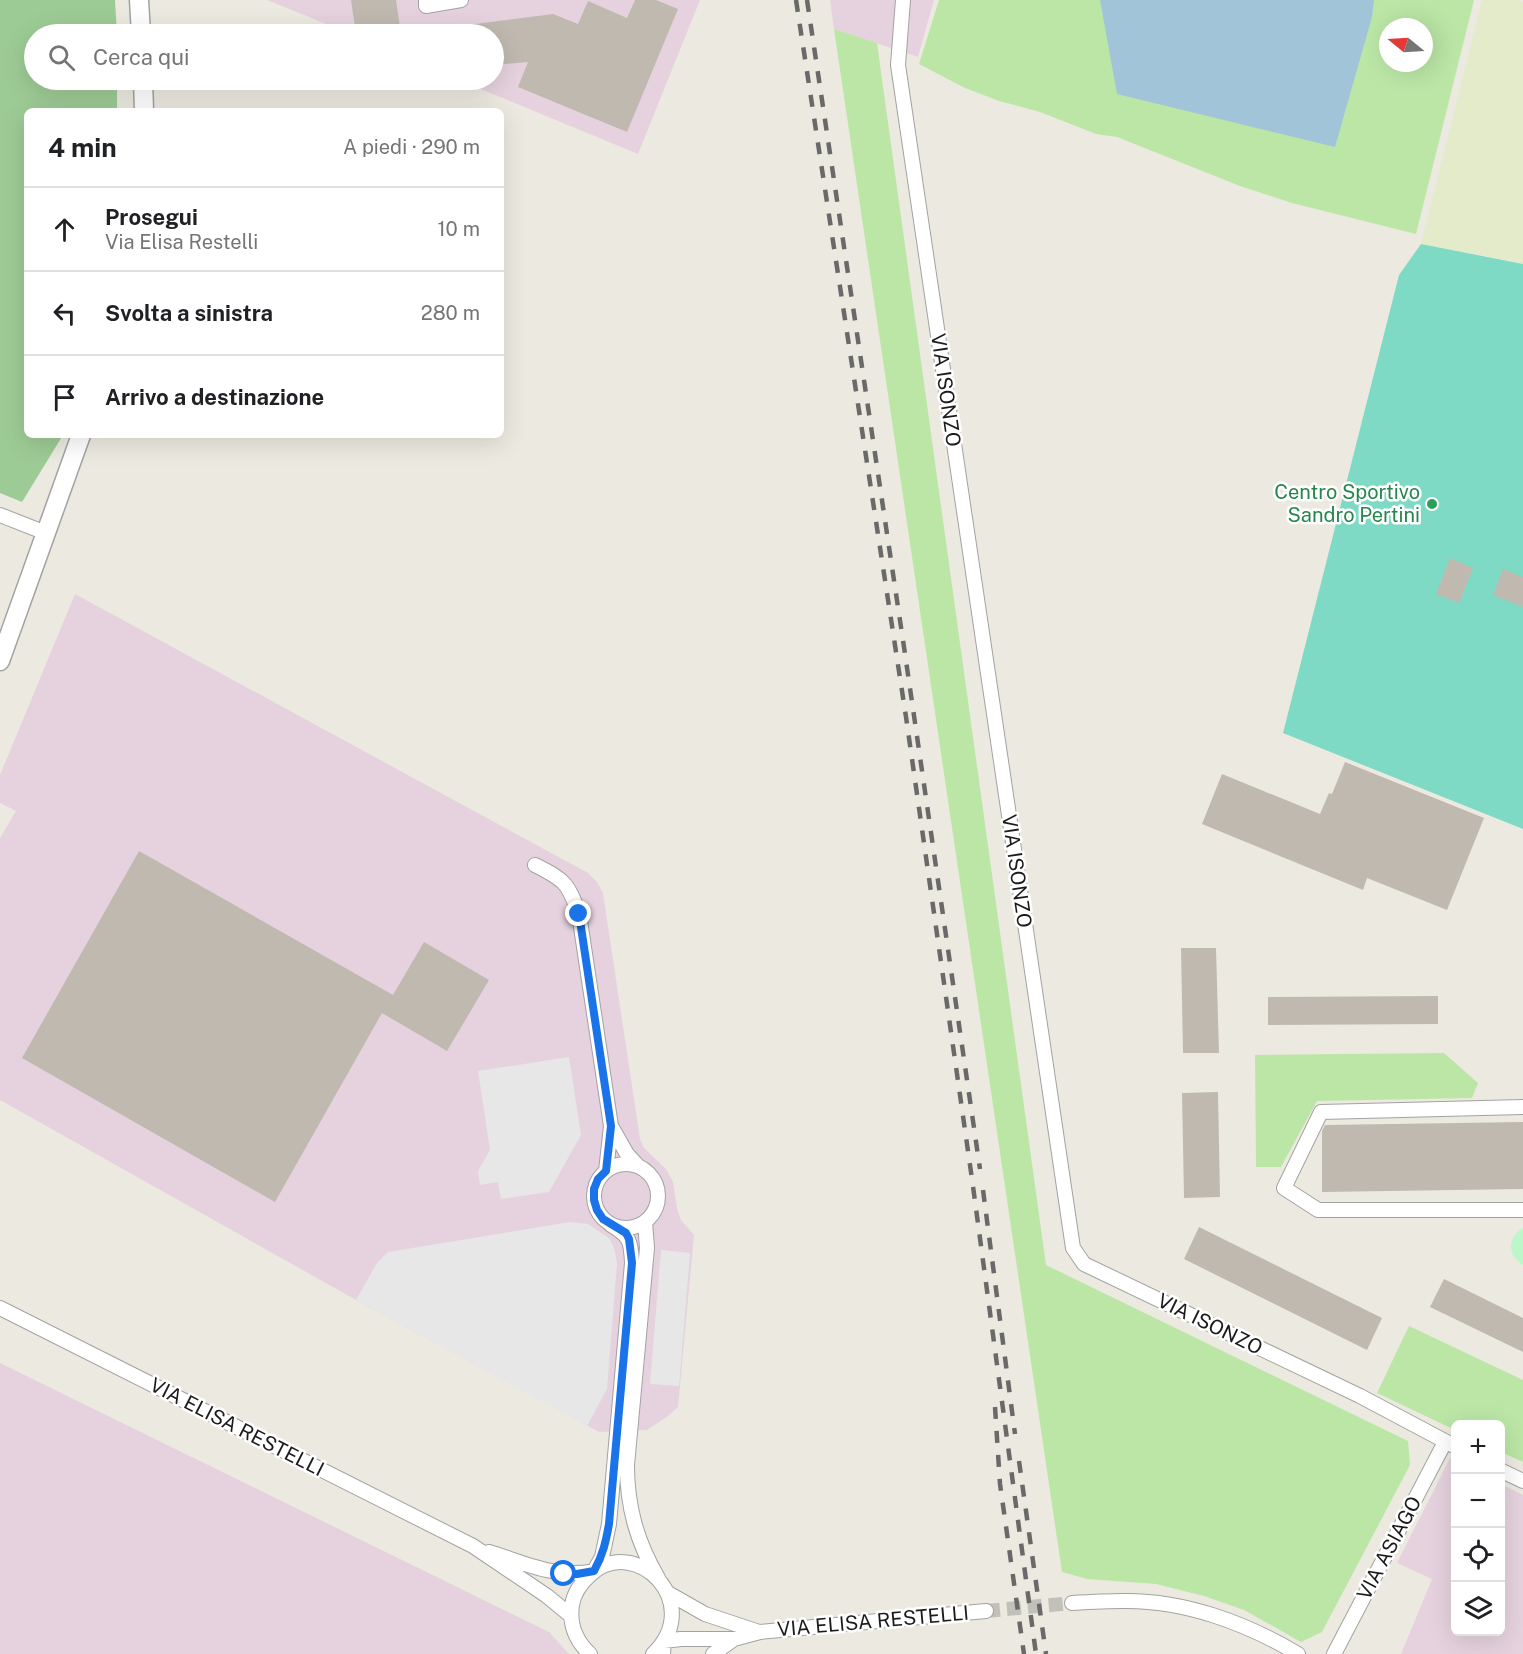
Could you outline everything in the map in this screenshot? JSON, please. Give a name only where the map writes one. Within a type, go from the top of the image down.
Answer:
[{"type":"street","points":[[139,0],[140,24]]},
{"type":"street","points":[[426,0],[426,6],[454,1]]},
{"type":"street","name":"VIA ISONZO","points":[[903,0],[898,65],[1073,1248],[1084,1264],[1360,1396],[1450,1445]]},
{"type":"street","points":[[143,90],[144,108]]},
{"type":"street","points":[[0,661],[80,438]]},
{"type":"street","points":[[0,515],[46,533]]},
{"type":"street","points":[[535,865],[553,874],[571,890],[579,914],[611,1126],[606,1171]]},
{"type":"street","points":[[1523,1107],[1321,1112],[1284,1188],[1318,1210],[1523,1210]]},
{"type":"street","points":[[611,1126],[627,1154],[652,1178],[658,1196],[656,1206],[645,1222],[628,1228],[611,1225]]},
{"type":"street","points":[[590,1654],[574,1632],[570,1615],[573,1598],[581,1582],[594,1571],[602,1557],[609,1524],[632,1263],[626,1233],[603,1219],[594,1200],[594,1189],[598,1179],[616,1165],[638,1166]]},
{"type":"street","points":[[645,1222],[647,1248],[627,1482],[632,1517],[644,1554],[668,1593],[672,1609],[671,1627],[664,1648]]},
{"type":"street","name":"VIA ELISA RESTELLI","points":[[0,1308],[473,1546],[547,1596],[570,1615]]},
{"type":"street","name":"VIA ASIAGO","points":[[1334,1654],[1450,1445]]},
{"type":"street","points":[[1505,1472],[1523,1481]]},
{"type":"street","name":"VIA ELISA RESTELLI","points":[[473,1546],[548,1571],[577,1574],[594,1571],[610,1564],[627,1563],[644,1568],[658,1578]]},
{"type":"street","points":[[668,1593],[705,1614],[760,1632]]},
{"type":"street","points":[[1072,1603],[1124,1600],[1185,1608],[1257,1631],[1298,1654]]},
{"type":"street","name":"VIA ELISA RESTELLI","points":[[760,1632],[986,1611]]},
{"type":"street","points":[[653,1654],[681,1639],[734,1639],[760,1632]]},
{"type":"street","points":[[712,1654],[734,1639]]},
{"type":"shaded area","points":[[267,0],[700,0],[638,154],[483,90],[504,90],[504,24],[326,24]]},
{"type":"shaded area","points":[[830,0],[934,0],[918,57],[834,29]]},
{"type":"shaded area","points":[[1100,0],[1374,0],[1372,17],[1335,147],[1117,94]]},
{"type":"shaded area","name":"Centro Sportivo Sandro Pertini","points":[[1421,244],[1523,264],[1523,829],[1283,733],[1399,275]]},
{"type":"shaded area","points":[[75,594],[588,873],[597,882],[603,893],[640,1139],[644,1148],[666,1169],[673,1182],[681,1220],[694,1235],[678,1407],[668,1416],[647,1430],[599,1432],[356,1300],[0,1100],[0,838],[16,811],[0,803],[0,775]]},
{"type":"shaded area","points":[[569,1057],[581,1135],[549,1192],[501,1199],[498,1182],[480,1185],[478,1171],[490,1150],[478,1071]]},
{"type":"shaded area","points":[[570,1222],[588,1224],[610,1239],[617,1263],[607,1389],[587,1426],[356,1300],[377,1263],[388,1252]]},
{"type":"shaded area","points":[[661,1250],[690,1253],[679,1386],[650,1384]]},
{"type":"shaded area","points":[[0,1363],[549,1632],[569,1654],[0,1654]]},
{"type":"shaded area","points":[[1451,1458],[1451,1636],[1505,1636],[1505,1486],[1523,1495],[1523,1654],[1401,1654],[1432,1579],[1397,1563]]},
{"type":"green space","points":[[0,0],[115,0],[116,24],[24,24],[24,90],[117,90],[117,108],[24,108],[24,438],[61,438],[22,502],[0,493]]},
{"type":"green space","points":[[939,0],[1474,0],[1416,234],[1292,203],[1240,186],[1117,137],[1096,134],[1040,112],[999,101],[965,88],[919,64]]},
{"type":"green space","points":[[1482,0],[1523,2],[1523,263],[1421,244]]},
{"type":"green space","points":[[834,29],[877,43],[1046,1265],[1408,1441],[1410,1465],[1322,1632],[1301,1642],[1244,1610],[1204,1596],[1156,1584],[1087,1579],[1062,1572]]},
{"type":"green space","points":[[1444,1053],[1478,1083],[1472,1098],[1317,1101],[1281,1167],[1256,1167],[1255,1055]]},
{"type":"green space","points":[[1523,1228],[1523,1265],[1514,1257],[1511,1247],[1514,1236]]},
{"type":"green space","points":[[1409,1326],[1523,1380],[1523,1462],[1505,1454],[1505,1420],[1451,1420],[1451,1428],[1377,1393]]},
{"type":"building","points":[[351,0],[396,0],[400,24],[355,24]]},
{"type":"building","points":[[635,0],[656,0],[678,9],[627,132],[518,87],[528,62],[504,64],[504,24],[476,24],[553,14],[578,24],[588,1],[627,18]]},
{"type":"building","points":[[1450,558],[1473,568],[1459,603],[1436,594]]},
{"type":"building","points":[[1503,569],[1523,577],[1523,607],[1493,595]]},
{"type":"building","points":[[1345,762],[1484,818],[1447,910],[1367,878],[1363,890],[1202,824],[1222,774],[1320,814],[1329,793],[1332,794]]},
{"type":"building","points":[[139,851],[393,995],[424,942],[489,980],[447,1051],[382,1013],[275,1202],[22,1058]]},
{"type":"building","points":[[1181,948],[1216,948],[1219,1053],[1183,1053]]},
{"type":"building","points":[[1438,996],[1438,1024],[1268,1025],[1268,997]]},
{"type":"building","points":[[1218,1092],[1220,1197],[1184,1198],[1182,1093]]},
{"type":"building","points":[[1523,1122],[1523,1189],[1322,1192],[1322,1131],[1325,1125]]},
{"type":"building","points":[[1199,1227],[1382,1318],[1367,1350],[1184,1259]]},
{"type":"building","points":[[1444,1279],[1523,1318],[1523,1352],[1430,1307]]},
{"type":"tunnel","points":[[986,1611],[1072,1603]]},
{"type":"railway","points":[[796,0],[906,717],[972,1179],[1036,1654]]},
{"type":"railway","points":[[807,0],[980,1169]]},
{"type":"railway","points":[[983,1190],[1015,1434]]},
{"type":"railway","points":[[995,1407],[1000,1484],[1024,1654]]},
{"type":"railway","points":[[1019,1461],[1046,1654]]},
{"type":"place","name":"Centro Sportivo Sandro Pertini","points":[[1432,504]]},
{"type":"route","points":[[564,1574],[594,1571],[606,1545],[632,1263],[632,1250],[626,1233],[603,1219],[594,1200],[594,1189],[598,1179],[606,1171],[611,1126],[579,914]]}]
